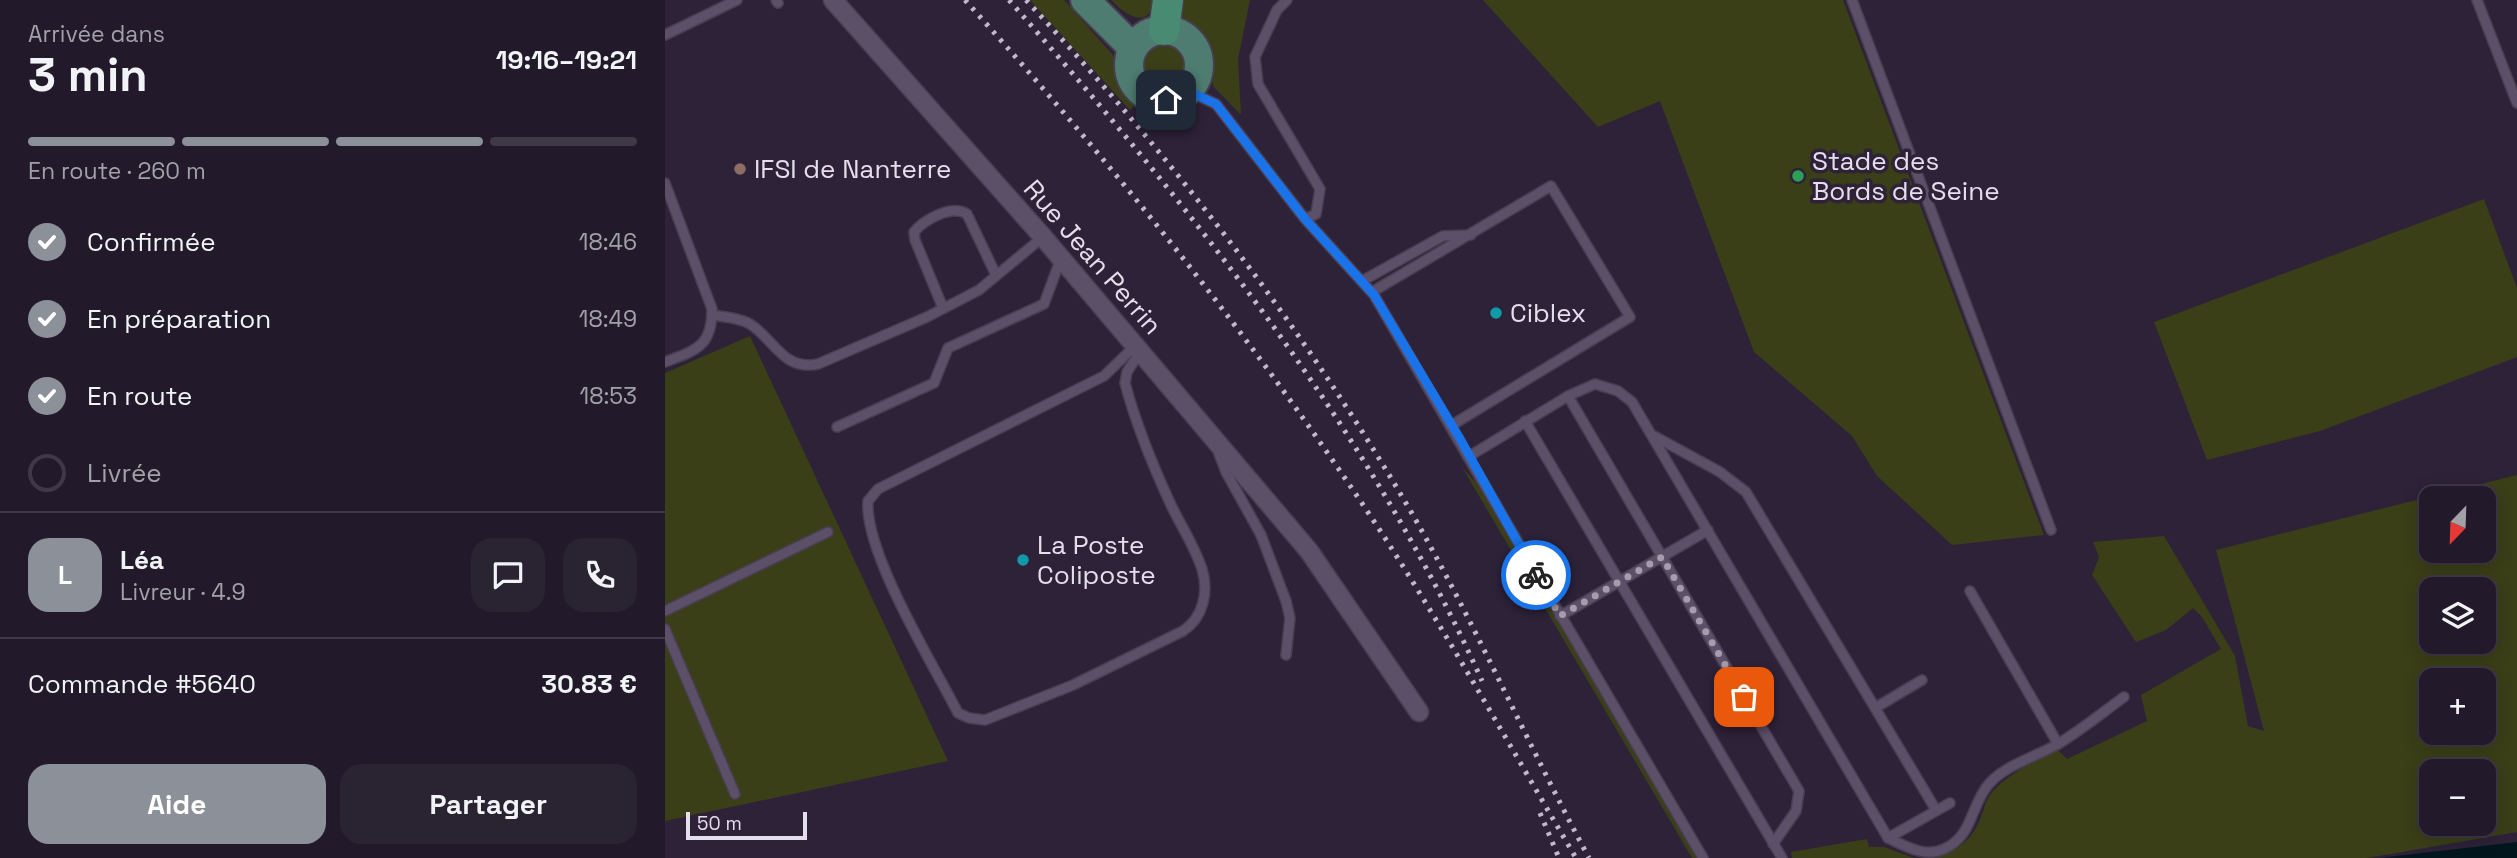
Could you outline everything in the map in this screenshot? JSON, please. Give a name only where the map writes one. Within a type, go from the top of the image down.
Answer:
[{"type":"highway","points":[[1164,30],[1168,0]]},
{"type":"main road","points":[[1085,0],[1133,48]]},
{"type":"main road","points":[[1164,30],[1186,38],[1194,47],[1199,70],[1188,91],[1166,100],[1142,93],[1129,72],[1133,48],[1146,35],[1164,30]]},
{"type":"street","name":"Rue Jean Perrin","points":[[833,0],[1043,237],[1309,551],[1419,712]]},
{"type":"lane","points":[[665,35],[737,0]]},
{"type":"lane","points":[[1286,0],[1277,10],[1255,57],[1258,84],[1320,189],[1316,214],[1305,219]]},
{"type":"lane","points":[[1852,0],[2051,530]]},
{"type":"lane","points":[[2477,0],[2517,103]]},
{"type":"lane","points":[[1188,91],[1216,104],[1305,219],[1372,292],[1703,858]]},
{"type":"lane","points":[[665,183],[712,315],[710,331],[698,350],[665,362]]},
{"type":"lane","points":[[1372,292],[1551,187],[1630,317],[1452,425]]},
{"type":"lane","points":[[943,308],[915,240],[914,232],[921,224],[950,211],[961,210],[967,215],[996,275]]},
{"type":"lane","points":[[1362,281],[1443,236],[1472,235]]},
{"type":"lane","points":[[712,315],[746,322],[793,362],[803,367],[818,364],[979,289],[1043,237]]},
{"type":"lane","points":[[838,427],[934,383],[948,348],[1045,304],[1061,258]]},
{"type":"lane","points":[[1137,349],[1125,383],[1159,480],[1202,569],[1204,600],[1201,612],[1194,624],[1183,631],[1073,685],[985,720],[958,713],[902,605],[872,536],[868,501],[879,489],[1104,376],[1137,349]]},
{"type":"lane","points":[[1468,457],[1568,396],[1595,384],[1618,391],[1632,402],[1888,838],[1924,853],[1942,851],[1959,840],[1969,828],[1976,804],[1994,778],[2058,744],[2124,697]]},
{"type":"lane","points":[[1568,396],[1799,791],[1796,811],[1773,844]]},
{"type":"lane","points":[[1525,421],[1782,858]]},
{"type":"lane","points":[[1652,436],[1720,472],[1746,492],[1935,810]]},
{"type":"lane","points":[[1214,439],[1226,472],[1261,535],[1286,601],[1290,618],[1286,656]]},
{"type":"lane","points":[[1560,616],[1708,530]]},
{"type":"lane","points":[[665,611],[828,532]]},
{"type":"lane","points":[[1970,591],[2058,744]]},
{"type":"lane","points":[[665,629],[735,794]]},
{"type":"lane","points":[[1875,708],[1922,680]]},
{"type":"lane","points":[[1888,838],[1951,803]]},
{"type":"green space","points":[[1030,0],[1064,0],[1113,55],[1122,87],[1136,104],[1130,110]]},
{"type":"green space","points":[[1111,0],[1154,0],[1151,10],[1142,18],[1129,15]]},
{"type":"green space","points":[[1175,0],[1250,0],[1238,59],[1241,115],[1213,86],[1212,64],[1207,44],[1197,27],[1177,18]]},
{"type":"green space","name":"Stade des Bords de Seine","points":[[1483,0],[1843,0],[2044,535],[1952,545],[1877,476],[1852,436],[1754,352],[1660,101],[1598,127]]},
{"type":"green space","points":[[1165,40],[1182,47],[1189,64],[1182,81],[1165,88],[1148,81],[1141,64],[1148,47]]},
{"type":"green space","points":[[2484,199],[2517,288],[2517,357],[2320,431],[2207,460],[2154,322]]},
{"type":"green space","points":[[750,336],[948,761],[665,821],[665,373]]},
{"type":"green space","points":[[1462,467],[1477,484],[1699,858],[1692,858]]},
{"type":"green space","points":[[2517,475],[2517,832],[2496,836],[2496,759],[2419,759],[2419,836],[2494,836],[2367,858],[1917,858],[1949,853],[1965,842],[1977,825],[1992,793],[2024,767],[2057,749],[2067,759],[2147,721],[2141,695],[2221,649],[2202,617],[2193,608],[2166,630],[2136,642],[2092,575],[2099,557],[2093,542],[2164,536],[2235,656],[2248,726],[2264,731],[2216,550],[2419,499],[2419,564],[2495,564],[2496,486],[2473,486]]},
{"type":"green space","points":[[1867,839],[1869,847],[1884,847],[1914,858],[1792,858],[1791,852]]},
{"type":"water","points":[[2517,842],[2517,858],[2379,858]]},
{"type":"railway","points":[[965,0],[1131,193],[1287,395],[1408,575],[1576,858]]},
{"type":"railway","points":[[1009,0],[1144,158],[1271,323],[1386,497],[1436,587],[1482,681]]},
{"type":"railway","points":[[1026,0],[1132,120],[1232,245],[1280,309],[1369,442],[1434,553],[1589,858]]},
{"type":"railway","points":[[1540,813],[1559,858]]},
{"type":"way so far","points":[[1536,575],[1560,616],[1662,557],[1744,697]]},
{"type":"place","name":"IFSI de Nanterre","points":[[740,169]]},
{"type":"place","name":"Stade des Bords de Seine","points":[[1798,176]]},
{"type":"place","name":"Ciblex","points":[[1496,313]]},
{"type":"place","name":"La Poste Coliposte","points":[[1023,560]]},
{"type":"route","points":[[1166,100],[1188,91],[1216,104],[1281,184],[1305,219],[1372,292],[1459,437],[1536,575]]}]
